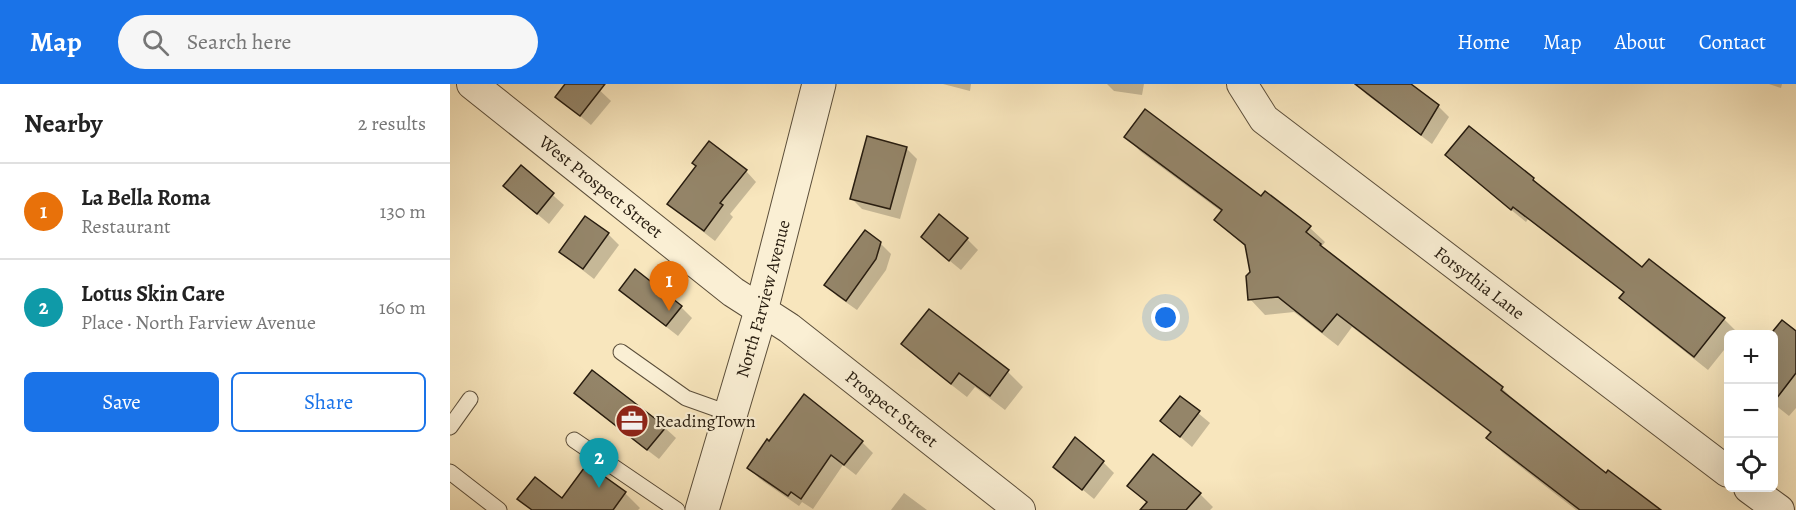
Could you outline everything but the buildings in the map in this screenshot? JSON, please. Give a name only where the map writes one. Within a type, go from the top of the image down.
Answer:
[{"type":"street","name":"West Prospect Street","points":[[472,84],[733,292],[761,311]]},
{"type":"street","name":"North Farview Avenue","points":[[702,510],[761,311],[819,84]]},
{"type":"street","name":"Forsythia Lane","points":[[1242,84],[1264,119],[1724,469]]},
{"type":"street","name":"Prospect Street","points":[[761,311],[789,328],[1020,510]]},
{"type":"street","points":[[1754,492],[1779,510],[1796,489]]},
{"type":"lane","points":[[621,352],[686,398],[731,414]]},
{"type":"lane","points":[[450,427],[470,399]]},
{"type":"lane","points":[[574,440],[677,510]]},
{"type":"lane","points":[[450,472],[499,510]]},
{"type":"place","name":"La Bella Roma","points":[[669,311]]},
{"type":"place","name":"ReadingTown","points":[[632,421]]},
{"type":"place","name":"Lotus Skin Care","points":[[599,488]]}]
